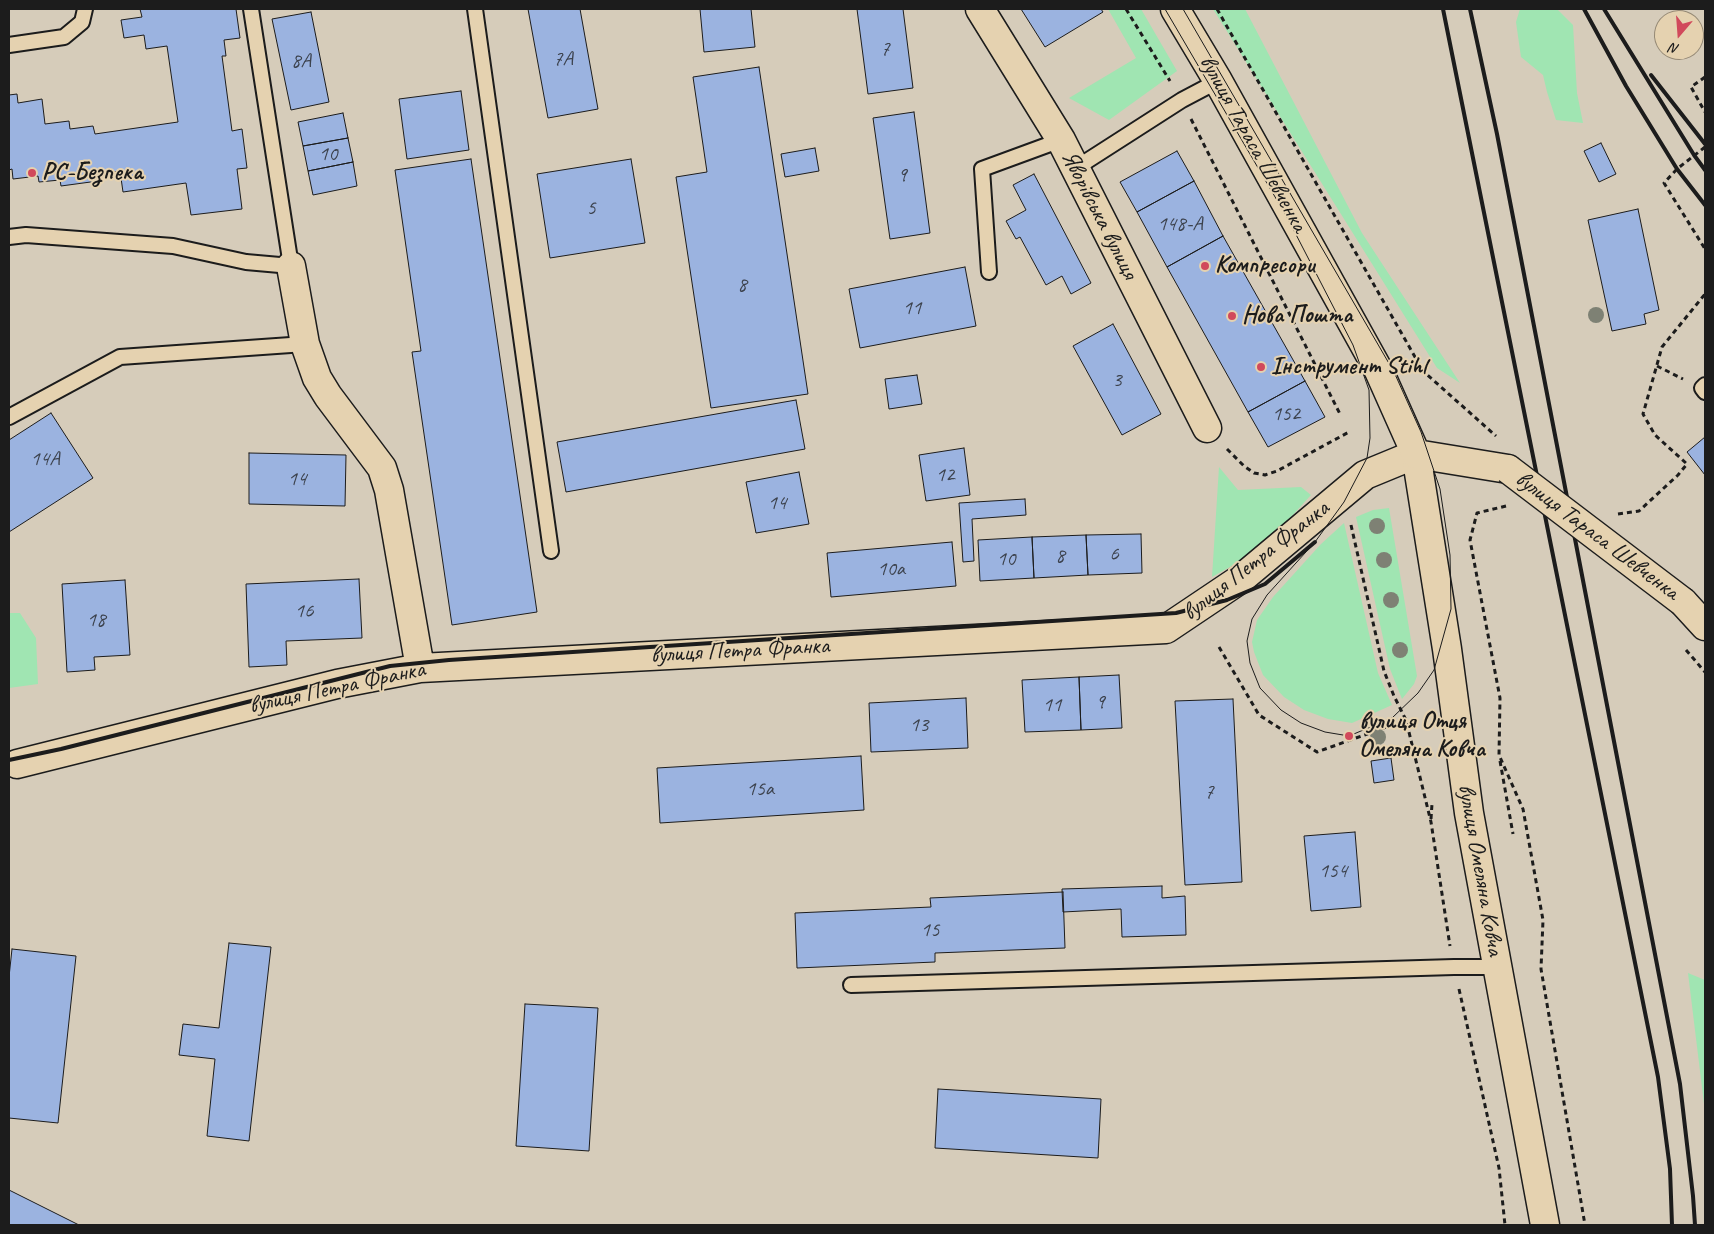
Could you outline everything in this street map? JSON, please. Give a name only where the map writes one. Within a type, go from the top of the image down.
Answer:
[{"type":"street","name":"Яворівська вулиця","points":[[980,9],[1061,140],[1207,428]]},
{"type":"street","name":"вулиця Тараса Шевченка","points":[[1175,9],[1218,81],[1380,371],[1416,454],[1508,469],[1683,602],[1705,626]]},
{"type":"street","points":[[291,266],[305,344],[317,378],[328,396],[382,468],[389,490],[420,668]]},
{"type":"street","name":"вулиця Петра Франка","points":[[12,765],[337,684],[420,668],[1166,629],[1242,578],[1365,475],[1416,454]]},
{"type":"street","name":"вулиця Омеляна Ковча","points":[[1416,454],[1447,649],[1469,813],[1545,1225]]},
{"type":"lane","points":[[9,45],[64,37],[82,22],[85,9]]},
{"type":"lane","points":[[9,237],[26,235],[173,246],[246,262],[291,266],[250,9]]},
{"type":"lane","points":[[475,9],[551,551]]},
{"type":"lane","points":[[1076,168],[1182,100],[1218,81]]},
{"type":"lane","points":[[989,272],[982,169],[1061,140]]},
{"type":"lane","points":[[9,417],[120,357],[305,344]]},
{"type":"lane","points":[[851,985],[1496,967]]},
{"type":"path","points":[[1126,9],[1182,100],[1341,416]]},
{"type":"path","points":[[1218,9],[1424,372],[1500,440]]},
{"type":"path","points":[[1705,77],[1691,87],[1705,112]]},
{"type":"path","points":[[1705,147],[1677,169],[1664,183],[1705,249]]},
{"type":"path","points":[[1611,515],[1639,512],[1687,464],[1655,435],[1643,414],[1662,347],[1705,294]]},
{"type":"path","points":[[1657,366],[1704,389]]},
{"type":"path","points":[[1207,428],[1244,466],[1254,473],[1265,475],[1277,471],[1349,432]]},
{"type":"path","points":[[1510,504],[1477,513],[1470,540],[1500,698],[1499,754],[1513,834]]},
{"type":"path","points":[[1219,647],[1259,715],[1317,752],[1406,720],[1384,671],[1351,525]]},
{"type":"path","points":[[1499,754],[1523,809],[1543,920],[1541,969],[1585,1225]]},
{"type":"path","points":[[1431,822],[1432,804]]},
{"type":"green space","points":[[1108,9],[1141,9],[1177,71],[1109,120],[1069,98],[1136,58]]},
{"type":"green space","points":[[1213,9],[1245,9],[1362,233],[1460,383],[1437,368]]},
{"type":"green space","points":[[1520,9],[1557,9],[1573,25],[1577,93],[1583,123],[1556,120],[1543,75],[1521,57],[1516,22]]},
{"type":"green space","points":[[1219,467],[1238,490],[1301,487],[1311,495],[1262,549],[1212,577]]},
{"type":"green space","points":[[1389,508],[1417,676],[1414,684],[1402,699],[1390,669],[1356,517],[1373,510]]},
{"type":"green space","points":[[1344,523],[1378,673],[1392,705],[1352,723],[1328,719],[1304,710],[1284,697],[1263,675],[1252,642],[1257,620],[1273,597],[1321,544]]},
{"type":"green space","points":[[9,613],[20,613],[36,638],[38,684],[9,688]]},
{"type":"green space","points":[[1688,973],[1705,980],[1705,1112]]},
{"type":"building","points":[[140,9],[236,9],[240,38],[224,40],[226,56],[222,56],[232,131],[242,129],[247,168],[237,169],[242,209],[191,215],[186,183],[123,192],[120,171],[97,174],[98,181],[61,186],[60,180],[39,182],[38,176],[13,179],[12,169],[9,170],[9,95],[17,94],[18,103],[42,99],[45,124],[69,121],[70,129],[93,126],[95,134],[178,122],[167,46],[146,49],[144,35],[124,38],[121,20],[142,17]]},
{"type":"building","points":[[528,9],[580,9],[598,109],[548,118]]},
{"type":"building","points":[[700,9],[751,9],[755,47],[704,52]]},
{"type":"building","points":[[857,9],[903,9],[913,88],[868,94]]},
{"type":"building","points":[[1021,9],[1101,9],[1103,12],[1045,47]]},
{"type":"building","points":[[311,12],[329,102],[291,110],[272,19]]},
{"type":"building","points":[[759,67],[808,394],[711,408],[676,177],[707,172],[693,77]]},
{"type":"building","points":[[461,91],[469,150],[407,159],[399,99]]},
{"type":"building","points":[[914,112],[930,233],[890,239],[873,118]]},
{"type":"building","points":[[343,113],[348,138],[303,146],[298,122]]},
{"type":"building","points":[[348,138],[353,162],[308,171],[303,146]]},
{"type":"building","points":[[1601,143],[1616,174],[1599,182],[1584,151]]},
{"type":"building","points":[[815,148],[819,171],[785,177],[781,154]]},
{"type":"building","points":[[1177,151],[1194,181],[1137,212],[1120,182]]},
{"type":"building","points":[[471,159],[537,612],[452,625],[412,352],[421,351],[395,170]]},
{"type":"building","points":[[631,159],[645,243],[550,258],[537,174]]},
{"type":"building","points":[[353,162],[357,186],[313,195],[308,171]]},
{"type":"building","points":[[1034,174],[1091,283],[1071,294],[1062,276],[1046,285],[1020,237],[1016,239],[1006,221],[1026,210],[1013,185]]},
{"type":"building","points":[[1194,181],[1223,236],[1167,267],[1137,212]]},
{"type":"building","points":[[1638,209],[1659,310],[1644,314],[1646,324],[1612,331],[1588,220]]},
{"type":"building","points":[[1223,236],[1305,381],[1248,412],[1167,267]]},
{"type":"building","points":[[965,267],[976,326],[860,348],[849,289]]},
{"type":"building","points":[[1113,324],[1161,414],[1122,435],[1073,346]]},
{"type":"building","points":[[917,375],[922,404],[889,409],[885,379]]},
{"type":"building","points":[[1305,381],[1325,417],[1268,447],[1248,412]]},
{"type":"building","points":[[796,400],[805,449],[566,492],[557,442]]},
{"type":"building","points":[[51,413],[93,478],[9,532],[9,440]]},
{"type":"building","points":[[1705,437],[1705,475],[1687,452]]},
{"type":"building","points":[[964,448],[970,495],[926,501],[919,455]]},
{"type":"building","points":[[249,453],[346,455],[345,506],[249,504]]},
{"type":"building","points":[[799,472],[809,524],[756,533],[746,482]]},
{"type":"building","points":[[1025,499],[1026,515],[972,519],[974,561],[963,562],[959,503]]},
{"type":"building","points":[[1141,534],[1142,573],[1088,575],[1086,535]]},
{"type":"building","points":[[1086,535],[1088,575],[1034,578],[1032,537]]},
{"type":"building","points":[[1032,537],[1034,578],[980,581],[978,540]]},
{"type":"building","points":[[952,542],[956,586],[831,597],[827,553]]},
{"type":"building","points":[[359,579],[362,638],[286,641],[287,665],[249,667],[246,584]]},
{"type":"building","points":[[125,580],[130,655],[94,657],[95,670],[67,672],[62,584]]},
{"type":"building","points":[[1119,675],[1122,728],[1081,730],[1079,677]]},
{"type":"building","points":[[1079,677],[1081,730],[1025,732],[1022,680]]},
{"type":"building","points":[[966,698],[968,748],[871,752],[869,703]]},
{"type":"building","points":[[1233,699],[1242,882],[1185,885],[1175,701]]},
{"type":"building","points":[[861,756],[864,810],[660,823],[657,768]]},
{"type":"building","points":[[1391,758],[1394,780],[1374,783],[1371,761]]},
{"type":"building","points":[[1355,832],[1361,907],[1311,911],[1304,836]]},
{"type":"building","points":[[1162,886],[1162,898],[1185,896],[1186,935],[1122,937],[1121,909],[1063,912],[1062,889]]},
{"type":"building","points":[[1063,892],[1065,948],[935,953],[935,962],[797,968],[795,913],[931,907],[930,898]]},
{"type":"building","points":[[229,943],[271,947],[249,1141],[207,1136],[215,1059],[179,1055],[183,1024],[219,1028]]},
{"type":"building","points":[[12,949],[76,956],[58,1123],[9,1118],[9,977]]},
{"type":"building","points":[[525,1004],[598,1008],[589,1151],[516,1146]]},
{"type":"building","points":[[938,1089],[1101,1099],[1098,1158],[935,1148]]},
{"type":"building","points":[[9,1190],[79,1225],[9,1225]]},
{"type":"tram line","points":[[1165,9],[1288,219],[1353,345],[1369,390],[1370,438],[1367,458],[1344,502],[1315,542],[1267,595],[1252,619],[1247,641],[1250,663],[1260,688],[1281,710],[1301,723],[1325,732],[1349,736],[1392,718],[1418,693],[1434,670],[1451,609],[1450,555],[1440,489],[1421,432],[1394,372],[1183,9]]},
{"type":"railway","points":[[1443,9],[1658,1077],[1670,1169],[1672,1225]]},
{"type":"railway","points":[[1470,9],[1497,134],[1680,1084],[1695,1225]]},
{"type":"railway","points":[[1584,9],[1626,86],[1677,169],[1705,205]]},
{"type":"railway","points":[[1604,9],[1705,170]]},
{"type":"railway","points":[[1651,75],[1705,144]]},
{"type":"railway","points":[[9,760],[61,749],[390,666],[449,660],[1176,613],[1227,600],[1265,584],[1315,542]]},
{"type":"place","name":"РС-Безпека","points":[[32,173]]},
{"type":"place","name":"Компресори","points":[[1205,266]]},
{"type":"place","name":"Нова Пошта","points":[[1232,316]]},
{"type":"place","name":"Інструмент Stihl","points":[[1261,367]]},
{"type":"place","name":"вулиця Отця Омеляна Ковча","points":[[1349,736]]}]
